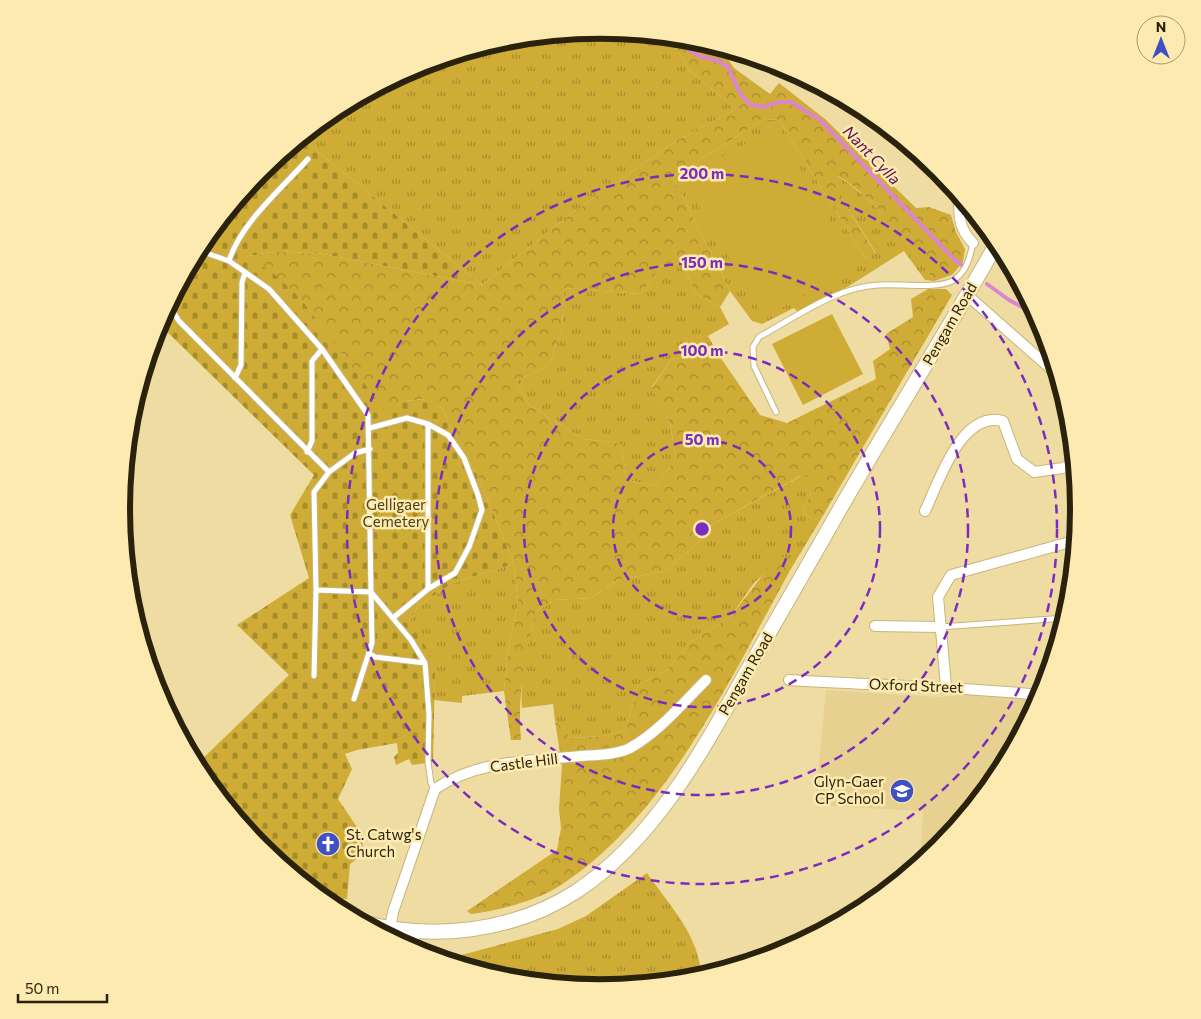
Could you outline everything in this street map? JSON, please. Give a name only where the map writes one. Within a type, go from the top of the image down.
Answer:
[{"type":"main road","name":"Pengam Road","points":[[396,934],[460,931],[494,925],[534,914],[578,890],[623,852],[653,822],[724,712],[846,498],[993,250]]},
{"type":"street","points":[[959,205],[959,221],[963,233],[973,243]]},
{"type":"street","points":[[967,295],[1049,367]]},
{"type":"street","points":[[925,511],[957,444],[974,426],[992,418],[1003,421],[1011,436],[1017,459],[1034,472],[1063,468],[1069,465]]},
{"type":"street","points":[[946,686],[938,597],[951,574],[1070,542]]},
{"type":"street","points":[[875,626],[940,627]]},
{"type":"street","name":"Castle Hill","points":[[435,789],[445,782],[498,765],[606,754],[629,749],[651,732],[706,680]]},
{"type":"street","name":"Oxford Street","points":[[789,680],[881,686],[946,686],[1033,694]]},
{"type":"street","points":[[392,932],[393,912],[435,789]]},
{"type":"lane","points":[[229,261],[233,248],[245,229],[308,159]]},
{"type":"lane","points":[[776,412],[754,366],[753,347],[760,337],[836,296],[865,285],[936,285],[954,281],[970,260],[973,243]]},
{"type":"lane","points":[[206,253],[229,261],[269,289],[322,349],[368,416],[370,428],[372,643],[354,699]]},
{"type":"lane","points":[[235,378],[241,365],[242,282],[245,273]]},
{"type":"lane","points":[[173,312],[179,321],[307,452],[329,472]]},
{"type":"lane","points":[[307,452],[312,441],[312,361],[322,349]]},
{"type":"lane","points":[[370,428],[407,418],[428,424],[448,435],[464,458],[482,510],[469,547],[455,573],[428,589],[393,618]]},
{"type":"lane","points":[[428,424],[428,589]]},
{"type":"lane","points":[[314,676],[316,590],[314,492],[329,472],[355,453],[370,449]]},
{"type":"lane","points":[[316,590],[371,592],[411,640],[425,663],[429,714],[428,762],[431,783],[435,789]]},
{"type":"lane","points":[[940,627],[1058,619]]},
{"type":"lane","points":[[369,653],[375,657],[425,663]]},
{"type":"shaded area","name":"Glyn-Gaer CP School","points":[[826,690],[938,697],[973,694],[1031,700],[1023,718],[992,771],[954,820],[921,854],[923,811],[815,805]]},
{"type":"green space","points":[[570,40],[631,40],[674,45],[690,71],[736,109],[676,141],[572,213],[482,285],[306,142],[339,118],[365,102],[392,87],[420,75],[449,64],[509,48]]},
{"type":"green space","points":[[674,45],[726,56],[734,68],[770,94],[779,83],[825,119],[916,208],[929,207],[951,215],[956,232],[965,249],[963,262],[952,275],[934,281],[915,253],[878,209],[852,185],[838,176],[843,201],[876,254],[865,258],[779,120],[764,119],[673,177],[730,291],[720,307],[695,293],[683,263],[661,266],[641,294],[564,288],[562,329],[549,365],[516,381],[529,405],[583,439],[621,443],[627,480],[656,486],[676,458],[670,423],[652,388],[671,359],[718,354],[760,415],[787,423],[876,379],[873,361],[890,349],[886,334],[913,317],[911,299],[928,289],[946,289],[952,295],[824,514],[815,520],[803,513],[811,492],[811,477],[800,476],[709,526],[700,541],[665,571],[618,580],[591,598],[554,600],[536,612],[528,644],[521,692],[521,740],[511,740],[504,691],[508,650],[518,603],[514,564],[478,476],[456,440],[443,409],[427,399],[403,401],[385,412],[301,299],[244,257],[276,251],[323,254],[482,285],[572,213],[676,141],[736,109],[690,71]]},
{"type":"green space","points":[[764,119],[779,120],[865,258],[876,253],[843,201],[837,176],[865,197],[891,223],[934,281],[925,280],[904,251],[849,286],[799,313],[794,308],[762,324],[752,321],[730,291],[673,177]]},
{"type":"green space","points":[[776,126],[856,265],[764,318],[683,179]]},
{"type":"green space","name":"Gelligaer Cemetery","points":[[306,142],[482,285],[323,254],[276,251],[245,257],[271,271],[301,299],[385,411],[403,401],[428,399],[443,409],[456,440],[478,476],[514,564],[453,583],[418,606],[410,621],[427,649],[435,673],[433,762],[412,765],[409,759],[396,765],[394,757],[398,753],[397,743],[345,754],[352,769],[338,799],[363,836],[362,855],[350,864],[347,899],[336,899],[314,883],[268,842],[227,796],[202,759],[289,675],[237,625],[309,578],[290,515],[314,475],[165,330],[178,301],[193,274],[227,223],[268,177]]},
{"type":"green space","points":[[683,263],[695,293],[720,307],[729,324],[708,336],[718,354],[671,359],[652,387],[670,423],[676,458],[656,486],[627,480],[621,443],[583,439],[529,405],[516,381],[549,365],[562,329],[564,288],[641,294],[661,266]]},
{"type":"green space","points":[[832,314],[863,374],[803,405],[772,344]]},
{"type":"green space","points":[[801,476],[811,476],[811,492],[803,513],[815,520],[824,514],[792,567],[783,557],[754,583],[731,616],[691,642],[667,670],[638,685],[626,730],[603,736],[568,738],[564,729],[555,721],[553,704],[522,708],[523,671],[536,612],[554,600],[591,598],[618,580],[665,571],[700,541],[709,526]]},
{"type":"green space","points":[[783,557],[792,567],[720,698],[694,741],[665,783],[634,821],[599,856],[552,890],[530,900],[493,910],[471,914],[467,911],[557,850],[561,828],[559,809],[562,765],[555,721],[564,729],[569,738],[603,736],[626,730],[638,685],[667,670],[691,642],[731,616],[772,563]]},
{"type":"green space","points":[[514,564],[518,603],[508,650],[504,691],[462,696],[462,703],[434,700],[435,673],[410,621],[418,606],[453,583]]},
{"type":"green space","points":[[647,873],[674,909],[690,935],[696,949],[700,969],[631,979],[570,979],[509,971],[455,957],[558,929],[586,916]]},
{"type":"waterway","name":"Nant Cylla","points":[[686,47],[699,56],[718,61],[728,67],[740,93],[749,104],[763,107],[780,102],[791,102],[820,120],[956,261],[966,268]]},
{"type":"waterway","name":"Nant Cylla","points":[[987,284],[1009,300],[1027,309]]},
{"type":"place","name":"Glyn-Gaer CP School","points":[[902,791]]},
{"type":"place","name":"St. Catwg's Church","points":[[328,844]]}]
